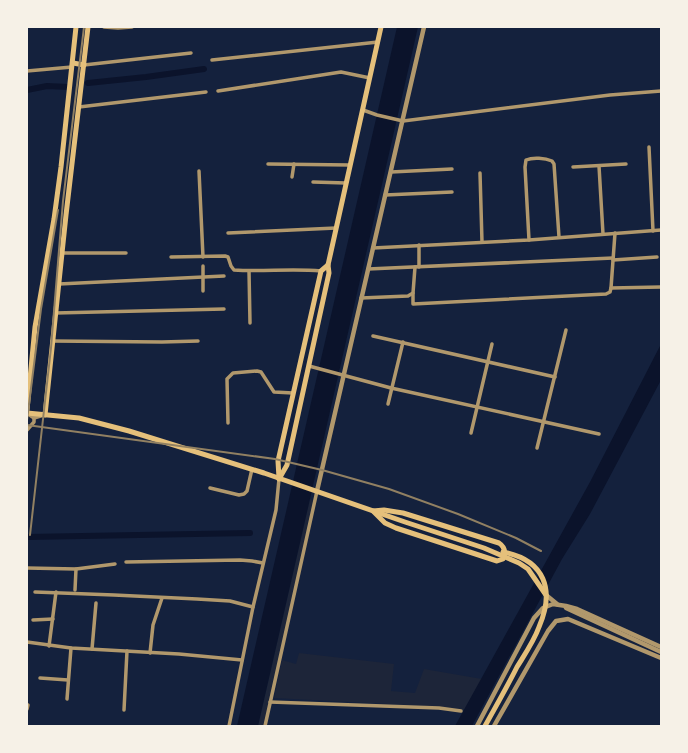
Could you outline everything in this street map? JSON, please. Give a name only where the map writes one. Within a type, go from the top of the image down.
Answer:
[{"type":"main road","points":[[27,410],[35,327],[54,219],[76,27]]},
{"type":"main road","points":[[45,415],[55,313],[88,27]]},
{"type":"main road","points":[[279,479],[287,465],[329,273],[328,265],[381,27]]},
{"type":"main road","points":[[72,65],[84,65]]},
{"type":"main road","points":[[279,479],[278,461],[293,393],[321,271],[328,265]]},
{"type":"main road","points":[[27,413],[71,416],[101,423],[252,470],[484,548],[519,563],[528,569],[546,595],[543,616],[539,628],[485,726]]},
{"type":"main road","points":[[384,510],[403,513],[499,543],[503,546],[505,554],[503,559],[497,561],[396,528],[385,523],[373,511],[384,510]]},
{"type":"street","points":[[104,27],[132,27]]},
{"type":"street","points":[[265,726],[316,491],[391,172],[400,120],[424,27]]},
{"type":"street","points":[[212,60],[378,42]]},
{"type":"street","points":[[84,65],[191,54]]},
{"type":"street","points":[[27,70],[72,65]]},
{"type":"street","points":[[218,91],[341,72],[370,78]]},
{"type":"street","points":[[363,110],[400,120],[610,95],[661,91]]},
{"type":"street","points":[[79,107],[206,92]]},
{"type":"street","points":[[649,147],[653,231]]},
{"type":"street","points":[[528,240],[525,164],[526,160],[530,159],[550,160],[554,164],[559,237]]},
{"type":"street","points":[[268,164],[350,165]]},
{"type":"street","points":[[292,176],[294,164]]},
{"type":"street","points":[[573,167],[626,164]]},
{"type":"street","points":[[599,166],[603,234]]},
{"type":"street","points":[[391,172],[452,169]]},
{"type":"street","points":[[199,171],[204,257]]},
{"type":"street","points":[[480,173],[482,242]]},
{"type":"street","points":[[313,182],[346,183]]},
{"type":"street","points":[[385,195],[452,192]]},
{"type":"street","points":[[228,233],[336,228]]},
{"type":"street","points":[[373,248],[528,240],[661,230]]},
{"type":"street","points":[[419,245],[413,304],[606,294],[610,292],[611,288],[615,233]]},
{"type":"street","points":[[62,253],[126,253]]},
{"type":"street","points":[[171,257],[228,257],[234,270],[249,271],[291,269],[321,271]]},
{"type":"street","points":[[368,269],[657,257]]},
{"type":"street","points":[[204,266],[204,291]]},
{"type":"street","points":[[249,271],[250,323]]},
{"type":"street","points":[[59,284],[224,276]]},
{"type":"street","points":[[611,288],[661,287]]},
{"type":"street","points":[[362,298],[408,296],[413,293]]},
{"type":"street","points":[[55,313],[224,309]]},
{"type":"street","points":[[537,448],[566,330]]},
{"type":"street","points":[[373,336],[555,377]]},
{"type":"street","points":[[52,341],[198,342]]},
{"type":"street","points":[[388,404],[403,342]]},
{"type":"street","points":[[472,432],[492,344]]},
{"type":"street","points":[[309,366],[391,388],[599,434]]},
{"type":"street","points":[[228,423],[227,379],[233,373],[261,372],[274,392],[293,393]]},
{"type":"street","points":[[27,413],[34,418]]},
{"type":"street","points":[[34,418],[45,415]]},
{"type":"street","points":[[27,430],[34,422],[34,418]]},
{"type":"street","points":[[210,488],[244,494],[247,492],[252,470]]},
{"type":"street","points":[[229,726],[253,607],[276,510],[279,479]]},
{"type":"street","points":[[126,562],[240,560],[263,564]]},
{"type":"street","points":[[27,568],[76,569],[114,564]]},
{"type":"street","points":[[75,590],[76,569]]},
{"type":"street","points":[[35,592],[230,602],[253,607]]},
{"type":"street","points":[[49,646],[56,592]]},
{"type":"street","points":[[546,595],[560,605],[661,652]]},
{"type":"street","points":[[150,653],[153,625],[162,598]]},
{"type":"street","points":[[92,649],[96,603]]},
{"type":"street","points":[[477,726],[534,618],[543,608],[553,604],[577,609],[661,647]]},
{"type":"street","points":[[572,620],[577,609]]},
{"type":"street","points":[[579,623],[579,616],[584,612]]},
{"type":"street","points":[[34,620],[53,619]]},
{"type":"street","points":[[494,726],[548,631],[554,623],[559,620],[572,620],[661,658]]},
{"type":"street","points":[[27,642],[71,648],[242,660]]},
{"type":"street","points":[[66,699],[71,648]]},
{"type":"street","points":[[124,710],[127,651]]},
{"type":"street","points":[[40,678],[68,680]]},
{"type":"street","points":[[270,702],[439,708],[461,711]]},
{"type":"shaded area","points":[[397,27],[418,27],[258,726],[237,726]]},
{"type":"shaded area","points":[[661,344],[661,380],[590,514],[562,559],[472,726],[455,726],[590,482]]},
{"type":"shaded area","points":[[310,499],[313,500],[263,726],[258,726]]},
{"type":"shaded area","points":[[299,653],[394,664],[391,691],[415,693],[424,669],[482,679],[464,710],[443,707],[274,698],[282,660],[296,664]]},
{"type":"waterway","points":[[88,83],[204,69]]},
{"type":"waterway","points":[[27,90],[47,86],[68,87]]},
{"type":"waterway","points":[[27,537],[250,533]]},
{"type":"railway","points":[[30,535],[51,348],[63,201],[84,27]]},
{"type":"railway","points":[[27,420],[41,309],[58,210]]},
{"type":"railway","points":[[27,425],[275,459],[322,470],[389,489],[458,514],[516,538],[541,551]]}]
